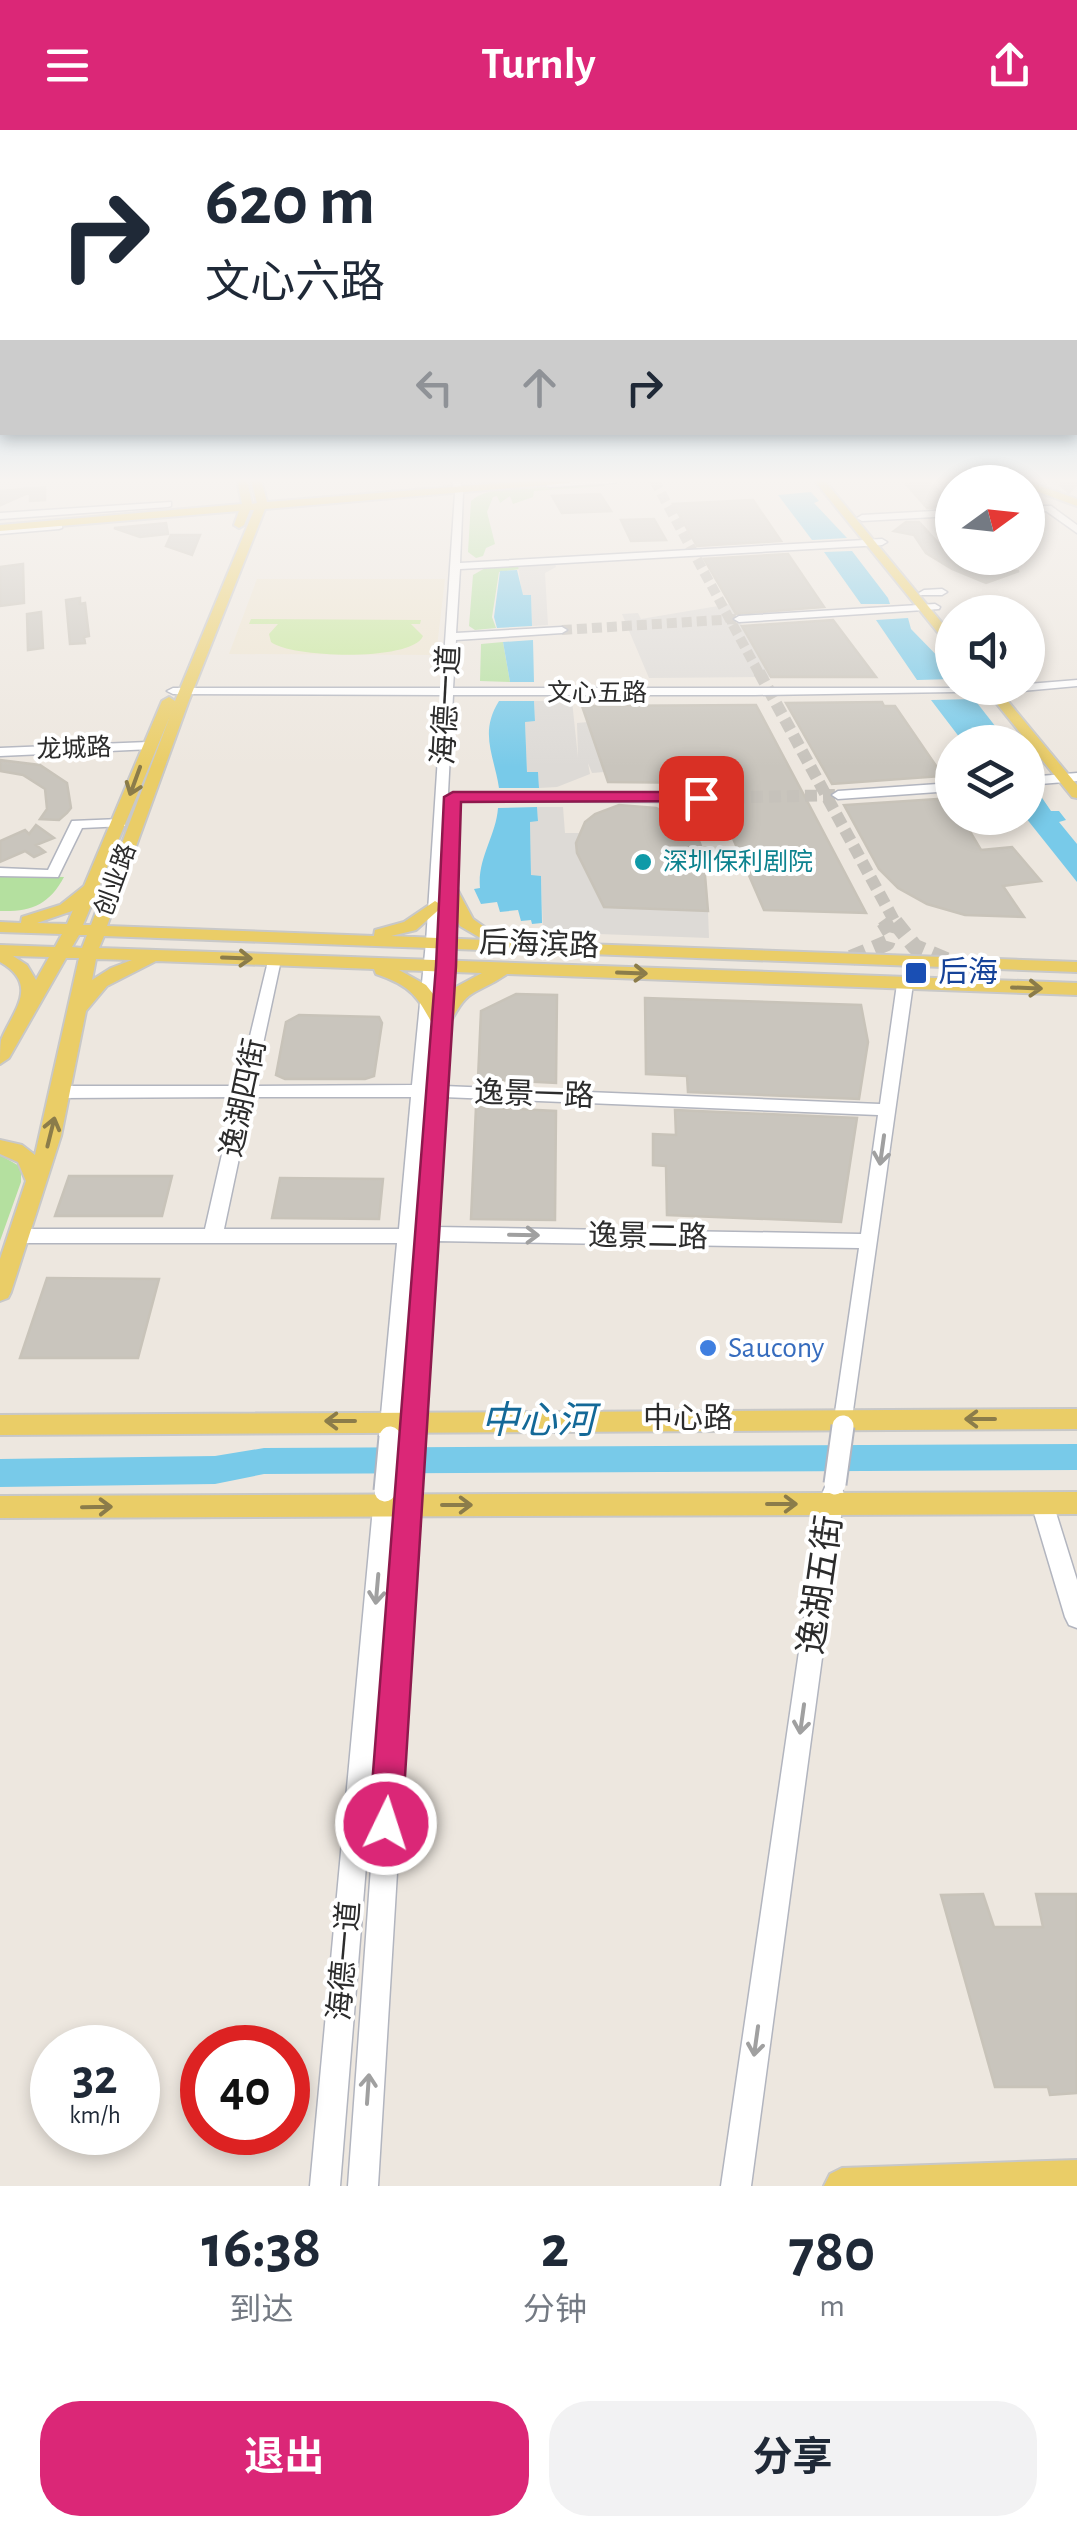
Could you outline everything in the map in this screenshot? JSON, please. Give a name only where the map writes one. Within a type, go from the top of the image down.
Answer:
[{"type":"main road","name":"创业路","points":[[0,1058],[62,952],[95,877],[128,823],[225,576]]},
{"type":"main road","points":[[904,576],[935,617]]},
{"type":"main road","points":[[909,576],[924,592],[935,613]]},
{"type":"main road","name":"创业路","points":[[0,1292],[37,1183],[89,953],[119,876],[148,746],[181,688]]},
{"type":"main road","points":[[1012,705],[1072,777],[1077,794]]},
{"type":"main road","points":[[119,876],[119,902],[124,914],[173,934]]},
{"type":"main road","points":[[0,926],[66,908],[95,877]]},
{"type":"main road","points":[[449,890],[458,912],[474,930],[496,940],[532,944]]},
{"type":"main road","points":[[341,938],[397,930],[421,919],[436,906]]},
{"type":"main road","name":"后海滨路","points":[[0,926],[1077,966]]},
{"type":"main road","name":"后海滨路","points":[[0,953],[62,952],[1077,989]]},
{"type":"main road","points":[[0,953],[28,977],[24,1016]]},
{"type":"main road","points":[[72,1027],[82,1004],[100,980],[129,966],[178,956]]},
{"type":"main road","points":[[356,962],[398,974],[420,986],[442,1025]]},
{"type":"main road","points":[[442,1025],[444,1010],[471,984],[520,968]]},
{"type":"main road","points":[[0,1147],[26,1156],[37,1183]]},
{"type":"main road","name":"中心路","points":[[0,1424],[402,1428],[1077,1419]]},
{"type":"main road","points":[[0,1508],[397,1498],[834,1494],[1077,1502]]},
{"type":"main road","points":[[842,2186],[1077,2178]]},
{"type":"street","name":"海德一道","points":[[440,942],[436,906],[447,797],[458,576]]},
{"type":"street","points":[[924,592],[942,592]]},
{"type":"street","points":[[739,619],[929,608]]},
{"type":"street","points":[[455,637],[562,630]]},
{"type":"street","name":"文心五路","points":[[1045,683],[1077,680]]},
{"type":"street","name":"文心五路","points":[[453,691],[935,685]]},
{"type":"street","name":"文心五路","points":[[181,688],[935,688]]},
{"type":"street","name":"龙城路","points":[[0,752],[148,746]]},
{"type":"street","points":[[1045,779],[1072,777]]},
{"type":"street","points":[[838,795],[935,788]]},
{"type":"street","name":"海德一道","points":[[428,1092],[442,1025],[438,966],[449,890],[447,797]]},
{"type":"street","points":[[447,797],[715,798]]},
{"type":"street","points":[[0,872],[53,874],[78,824],[128,823]]},
{"type":"street","name":"逸湖四街","points":[[214,1236],[274,960]]},
{"type":"street","name":"海德一道","points":[[363,2186],[397,1498],[428,1092],[428,996],[438,966]]},
{"type":"street","name":"逸湖五街","points":[[736,2186],[905,984]]},
{"type":"street","name":"逸景一路","points":[[60,1092],[428,1092],[888,1110]]},
{"type":"street","name":"逸景二路","points":[[20,1236],[417,1235],[869,1241]]},
{"type":"street","name":"海德一道","points":[[325,2186],[397,1498]]},
{"type":"street","points":[[1042,1502],[1077,1616]]},
{"type":"shaded area","points":[[519,576],[545,576],[548,625],[532,626],[531,596],[522,595]]},
{"type":"shaded area","points":[[257,579],[445,579],[436,655],[229,654]]},
{"type":"shaded area","points":[[730,604],[771,677],[649,678],[622,614],[638,613],[641,619]]},
{"type":"shaded area","points":[[534,701],[572,701],[578,758],[577,723],[588,722],[604,772],[592,773],[588,763],[590,774],[557,787],[539,788],[538,772],[527,772],[525,721],[535,721]]},
{"type":"shaded area","points":[[537,807],[563,807],[565,833],[579,833],[577,853],[604,906],[708,911],[709,938],[543,932],[541,876],[531,876],[530,821],[538,821]]},
{"type":"green space","points":[[473,576],[498,576],[492,617],[496,628],[475,630],[469,626]]},
{"type":"green space","points":[[251,619],[421,620],[420,624],[411,624],[423,636],[397,650],[325,654],[271,642],[269,634],[278,624],[249,624]]},
{"type":"green space","points":[[503,642],[510,682],[480,681],[481,644]]},
{"type":"green space","points":[[0,875],[64,877],[38,905],[0,911]]},
{"type":"green space","points":[[0,1155],[21,1167],[21,1182],[0,1241]]},
{"type":"water","points":[[499,576],[518,576],[523,595],[531,595],[532,626],[497,628],[494,617]]},
{"type":"water","points":[[841,576],[871,576],[890,604],[861,604]]},
{"type":"water","points":[[908,618],[911,629],[935,654],[935,679],[917,680],[876,620]]},
{"type":"water","points":[[533,640],[534,682],[510,682],[503,642]]},
{"type":"water","points":[[931,700],[935,700],[935,705],[979,705],[994,725],[950,725]]},
{"type":"water","points":[[499,701],[534,701],[535,721],[525,722],[527,772],[538,772],[539,788],[499,788],[489,734]]},
{"type":"water","points":[[1045,802],[1066,820],[1059,822],[1077,844],[1077,882],[1040,835],[1045,835]]},
{"type":"water","points":[[537,807],[538,821],[530,822],[531,875],[541,876],[542,923],[532,924],[531,920],[521,921],[518,910],[500,912],[497,902],[481,904],[474,889],[480,888],[481,867],[498,808]]},
{"type":"building","points":[[0,576],[23,576],[24,603],[0,606]]},
{"type":"building","points":[[714,576],[803,576],[824,607],[736,614]]},
{"type":"building","points":[[969,576],[1005,576],[986,583]]},
{"type":"building","points":[[80,598],[80,604],[85,603],[89,636],[84,637],[85,643],[70,644],[66,600]]},
{"type":"building","points":[[41,612],[43,648],[28,650],[27,614]]},
{"type":"building","points":[[833,620],[876,677],[771,677],[742,626]]},
{"type":"building","points":[[882,702],[884,706],[895,706],[935,764],[935,777],[832,784],[786,703]]},
{"type":"building","points":[[756,705],[866,913],[764,910],[718,804],[725,799],[723,795],[712,790],[709,783],[608,782],[582,706]]},
{"type":"building","points":[[0,760],[40,765],[67,783],[71,808],[59,820],[40,819],[47,809],[45,789],[23,775],[0,771]]},
{"type":"building","points":[[935,799],[935,835],[972,835],[981,850],[1012,847],[1041,881],[1003,886],[1024,917],[965,915],[927,904],[898,888],[879,869],[844,805]]},
{"type":"building","name":"深圳保利剧院","points":[[619,805],[656,808],[679,818],[695,831],[703,851],[708,911],[604,907],[577,853],[576,843],[585,822]]},
{"type":"building","points":[[36,825],[54,838],[36,845],[45,852],[34,857],[25,851],[0,862],[0,841],[25,830],[29,834]]},
{"type":"building","points":[[516,994],[557,995],[556,1083],[478,1079],[481,1011]]},
{"type":"building","points":[[645,998],[861,1005],[868,1042],[859,1099],[688,1092],[687,1076],[646,1074]]},
{"type":"building","points":[[299,1015],[379,1017],[382,1023],[374,1076],[285,1079],[276,1075],[286,1022]]},
{"type":"building","points":[[476,1107],[556,1111],[555,1220],[471,1219]]},
{"type":"building","points":[[675,1110],[857,1118],[841,1222],[667,1215],[666,1166],[653,1165],[653,1134],[676,1135]]},
{"type":"building","points":[[69,1176],[172,1176],[162,1216],[55,1216]]},
{"type":"building","points":[[280,1178],[383,1179],[379,1219],[272,1218]]},
{"type":"building","points":[[47,1278],[159,1279],[138,1358],[20,1358]]},
{"type":"building","points":[[983,1894],[994,1927],[1043,1927],[1036,1894],[1077,1894],[1077,2093],[1050,2095],[1048,2087],[995,2087],[941,1895]]},
{"type":"waterway","name":"中心河","points":[[0,1473],[215,1470],[264,1461],[1077,1457]]},
{"type":"tunnel","points":[[706,576],[730,619]]},
{"type":"tunnel","points":[[562,630],[730,619]]},
{"type":"tunnel","points":[[730,619],[760,675]]},
{"type":"tunnel","points":[[730,619],[736,619]]},
{"type":"tunnel","points":[[759,672],[826,795]]},
{"type":"tunnel","points":[[715,798],[826,795]]},
{"type":"tunnel","points":[[826,795],[896,924]]},
{"type":"tunnel","points":[[826,795],[835,795]]},
{"type":"tunnel","points":[[883,920],[886,924]]},
{"type":"tunnel","points":[[851,958],[887,943],[890,932],[884,922]]},
{"type":"tunnel","points":[[895,922],[915,947],[951,962]]},
{"type":"place","name":"深圳保利剧院","points":[[643,862]]},
{"type":"place","name":"后海","points":[[916,973]]},
{"type":"place","name":"Saucony","points":[[708,1348]]},
{"type":"route","points":[[386,1824],[446,966],[453,797],[701,798]]}]
